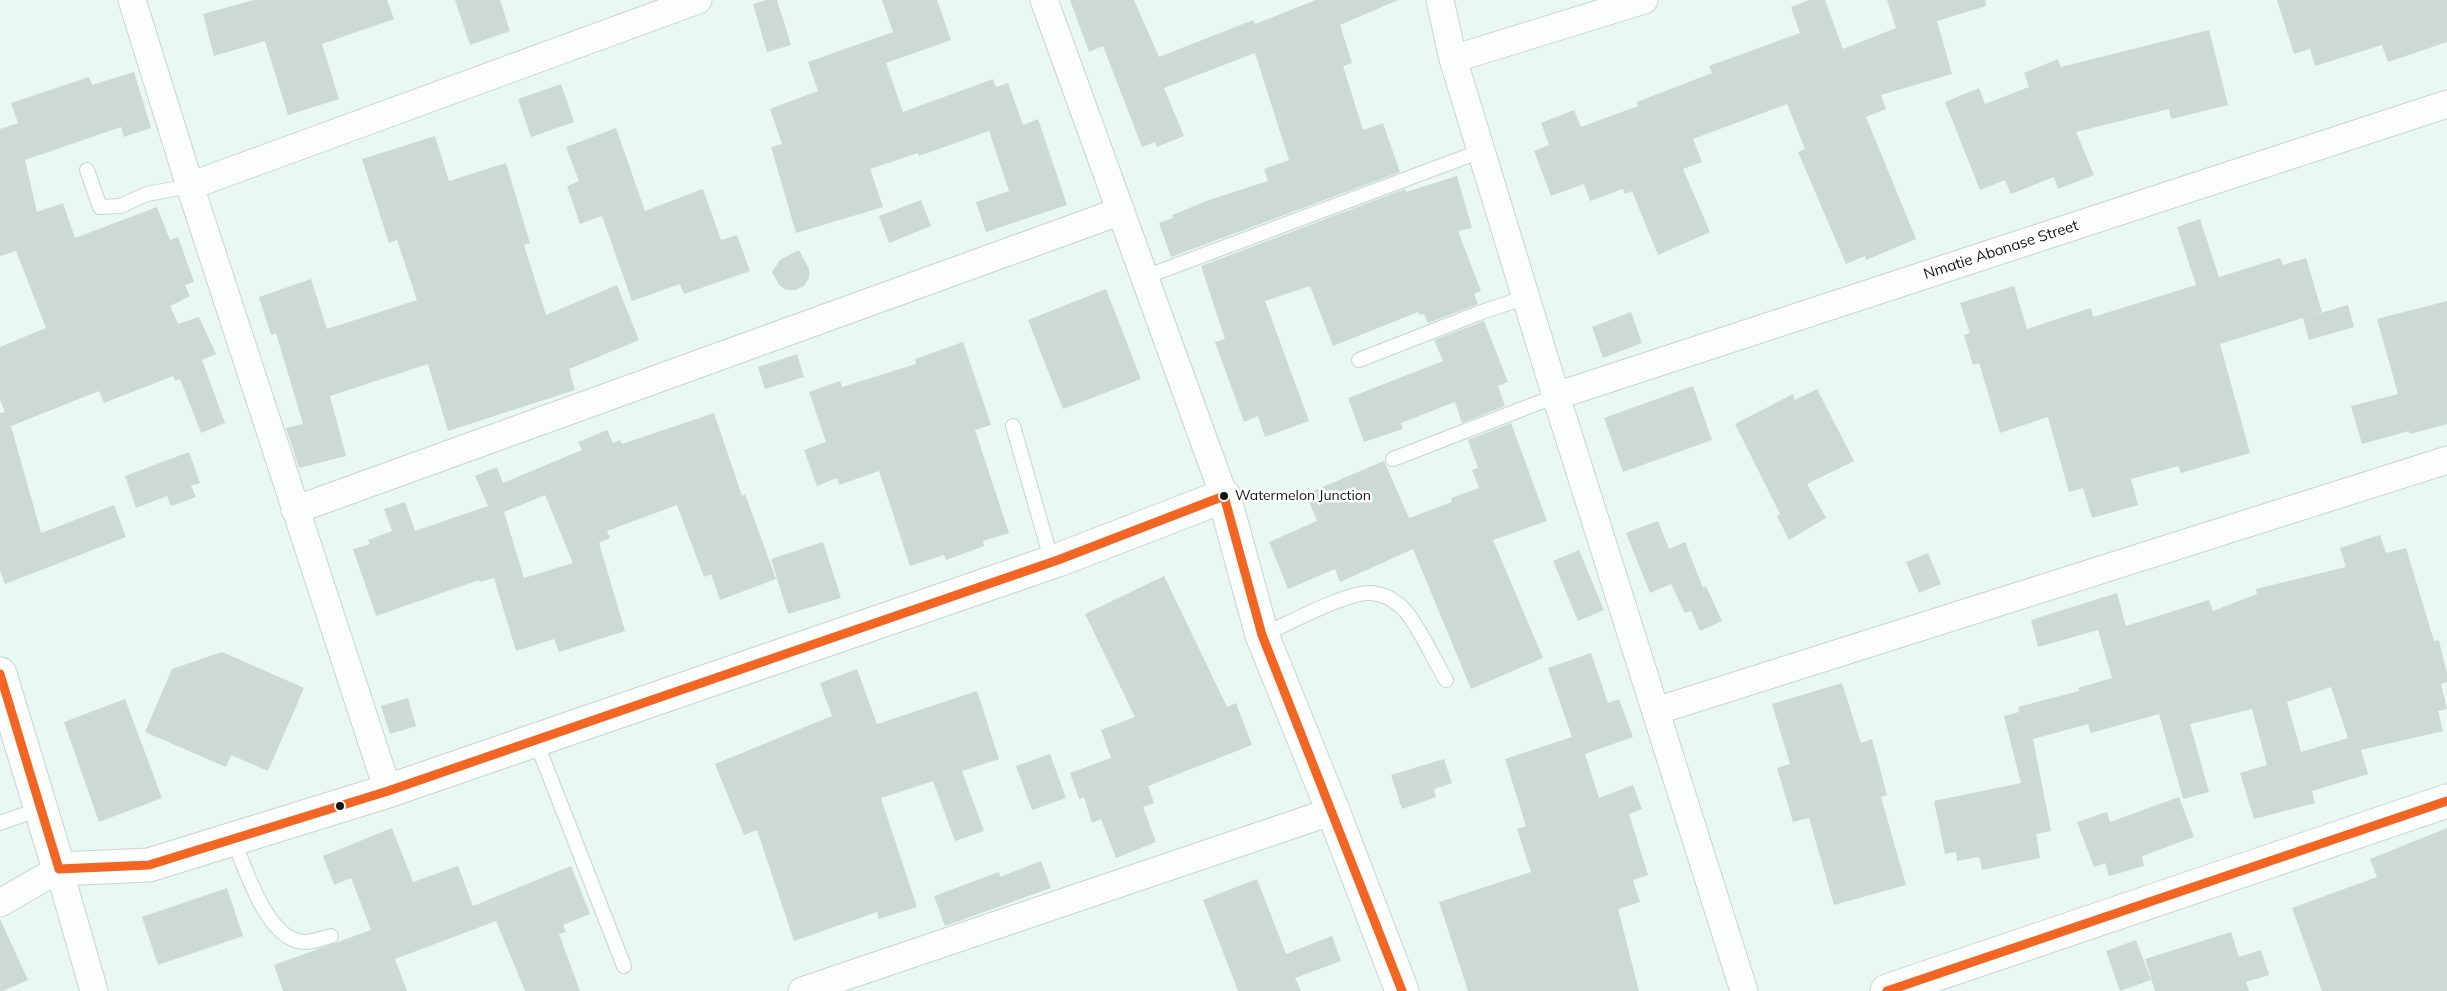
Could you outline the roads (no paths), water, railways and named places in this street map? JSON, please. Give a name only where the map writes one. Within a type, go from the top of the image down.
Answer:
[{"type":"street","points":[[132,0],[190,186],[388,791]]},
{"type":"street","points":[[190,186],[698,0]]},
{"type":"street","points":[[1044,0],[1224,496],[1262,635],[1402,991]]},
{"type":"street","points":[[1440,0],[1453,59],[1556,396],[1744,991]]},
{"type":"street","points":[[1453,59],[1644,0]]},
{"type":"street","name":"Nmatie Abonase Street","points":[[1556,396],[2447,104]]},
{"type":"street","points":[[295,510],[1121,211]]},
{"type":"street","points":[[1656,711],[2447,460]]},
{"type":"street","points":[[0,903],[59,869],[149,865],[388,791],[1052,562],[1224,496]]},
{"type":"street","points":[[0,674],[94,991]]},
{"type":"street","points":[[1887,991],[2447,801]]},
{"type":"street","points":[[802,991],[1333,811]]},
{"type":"lane","points":[[1145,278],[1481,151]]},
{"type":"lane","points":[[87,170],[100,207],[120,206],[147,194],[190,186]]},
{"type":"lane","points":[[1359,360],[1526,297]]},
{"type":"lane","points":[[1393,459],[1556,396]]},
{"type":"lane","points":[[1013,426],[1052,562]]},
{"type":"lane","points":[[1262,635],[1347,598],[1367,592],[1380,594],[1395,602],[1407,613],[1446,680]]},
{"type":"lane","points":[[535,739],[624,966]]},
{"type":"lane","points":[[0,823],[41,808]]},
{"type":"lane","points":[[233,839],[258,898],[275,927],[290,938],[303,942],[331,936]]},
{"type":"place","name":"Watermelon Junction","points":[[1224,496]]}]
